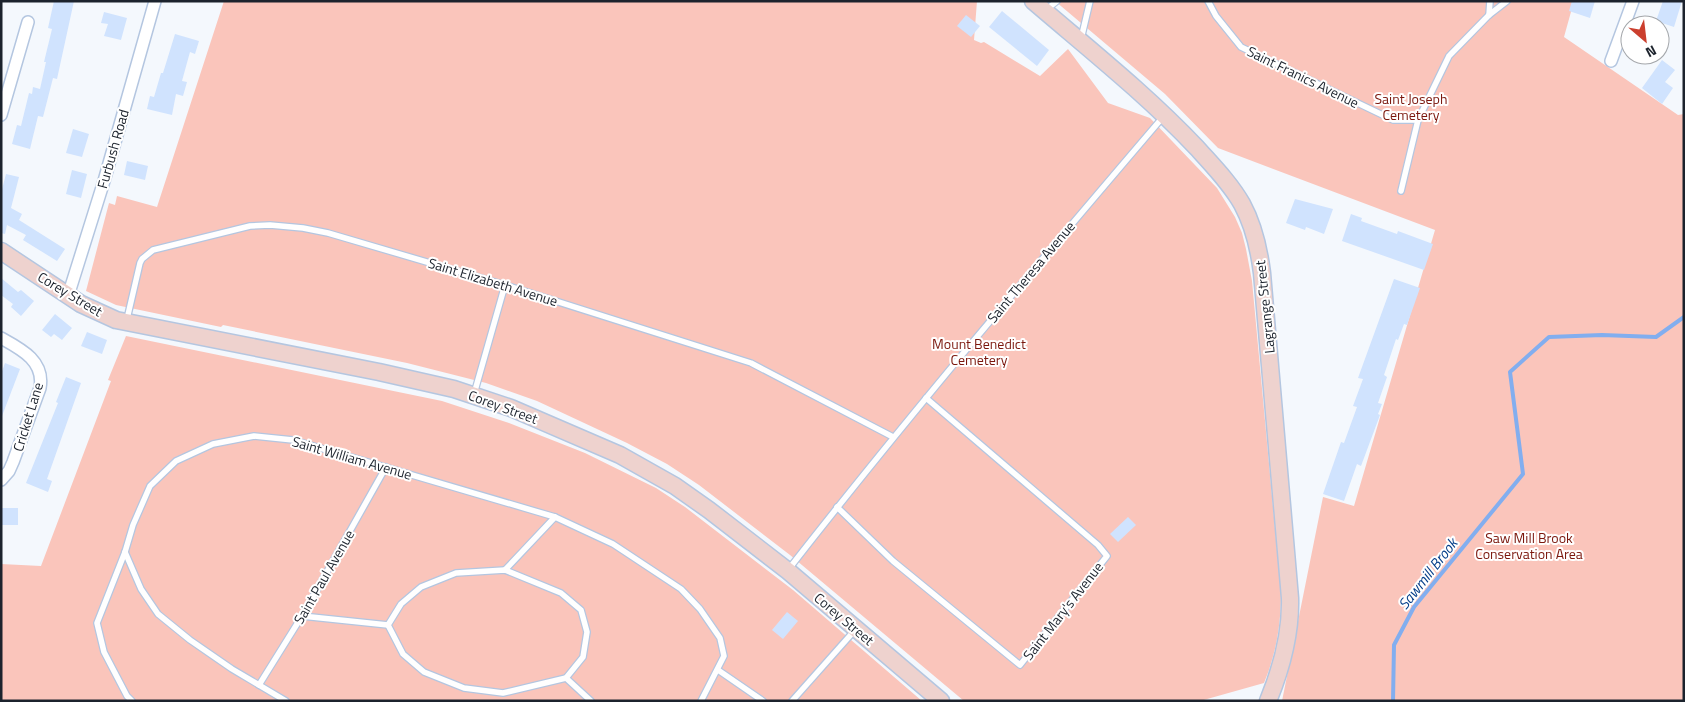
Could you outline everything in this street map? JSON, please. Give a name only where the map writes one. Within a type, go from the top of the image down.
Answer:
[{"type":"street","name":"Furbush Road","points":[[68,296],[155,1]]},
{"type":"street","points":[[1611,61],[1633,1]]},
{"type":"street","name":"Lagrange Street","points":[[1045,4],[1080,42],[1165,115],[1234,190],[1250,221],[1260,256],[1290,598],[1287,640],[1268,701]]},
{"type":"street","points":[[1,115],[28,22]]},
{"type":"street","name":"Corey Street","points":[[1,251],[68,296],[98,313],[127,323],[379,372],[474,395],[532,416],[620,455],[692,497],[788,571],[941,701]]},
{"type":"street","name":"Cricket Lane","points":[[1,338],[23,350],[33,359],[38,367],[41,380],[40,388],[13,462],[9,471],[1,480]]},
{"type":"lane","points":[[1080,42],[1090,1]]},
{"type":"lane","name":"Saint Franics Avenue","points":[[1208,1],[1216,16],[1241,47],[1393,120],[1418,120]]},
{"type":"lane","points":[[1488,15],[1490,1]]},
{"type":"lane","points":[[1401,191],[1418,120],[1449,56],[1488,15],[1508,1]]},
{"type":"lane","name":"Saint Theresa Avenue","points":[[788,571],[893,437],[1030,272],[1165,115]]},
{"type":"lane","name":"Saint Elizabeth Avenue","points":[[127,323],[138,268],[142,259],[159,248],[250,226],[279,226],[328,233],[505,285],[751,363],[893,437]]},
{"type":"lane","points":[[474,395],[505,285]]},
{"type":"lane","name":"Saint Mary's Avenue","points":[[838,507],[893,561],[1020,665],[1107,556],[1098,545],[926,398]]},
{"type":"lane","name":"Saint William Avenue","points":[[132,701],[127,696],[104,652],[97,623],[150,486],[176,461],[213,444],[254,436],[293,440],[555,517],[613,544],[682,589],[700,609],[720,638],[724,656],[701,701]]},
{"type":"lane","name":"Saint Paul Avenue","points":[[259,685],[302,616],[386,467]]},
{"type":"lane","points":[[504,570],[555,517]]},
{"type":"lane","points":[[125,552],[141,590],[158,614],[190,640],[232,669],[286,701]]},
{"type":"lane","points":[[504,570],[561,593],[581,610],[587,632],[583,657],[566,678],[504,693],[464,688],[424,672],[404,654],[388,625],[401,604],[421,587],[456,573],[504,570]]},
{"type":"lane","points":[[302,616],[388,625]]},
{"type":"lane","points":[[792,701],[856,628]]},
{"type":"lane","points":[[718,670],[762,701]]},
{"type":"lane","points":[[566,678],[591,701]]},
{"type":"green space","name":"Mount Benedict Cemetery","points":[[224,1],[977,1],[974,40],[981,43],[984,42],[1040,76],[1068,49],[1108,103],[1150,118],[1217,188],[1235,217],[1242,233],[1252,281],[1281,593],[1277,639],[1264,683],[1200,701],[964,701],[790,555],[699,485],[667,464],[627,443],[537,401],[486,383],[407,363],[116,305],[86,291],[109,203],[115,205],[117,196],[157,207]]},
{"type":"green space","name":"Saw Mill Brook Conservation Area","points":[[1055,1],[1574,1],[1564,37],[1678,115],[1684,114],[1684,701],[1282,701],[1323,497],[1354,506],[1435,230],[1218,148],[1165,94]]},
{"type":"green space","points":[[126,336],[442,401],[509,423],[585,453],[656,488],[685,507],[793,590],[922,701],[1,701],[1,564],[41,566],[111,381],[108,380]]},
{"type":"building","points":[[54,1],[74,1],[57,79],[53,78],[43,117],[38,116],[30,149],[12,144],[17,125],[21,126],[29,93],[32,94],[33,87],[40,89],[52,29],[48,28]]},
{"type":"building","points":[[1572,1],[1595,1],[1590,18],[1569,11]]},
{"type":"building","points":[[1663,1],[1682,1],[1674,27],[1670,26],[1670,15],[1658,15]]},
{"type":"building","points":[[1002,11],[1049,50],[1037,66],[989,27]]},
{"type":"building","points":[[104,12],[127,18],[121,40],[104,36],[108,24],[101,23]]},
{"type":"building","points":[[966,15],[980,26],[971,37],[957,26]]},
{"type":"building","points":[[175,34],[199,41],[195,54],[190,52],[182,81],[187,82],[183,96],[176,94],[172,115],[147,109],[150,96],[154,97],[161,73],[163,73]]},
{"type":"building","points":[[1658,65],[1668,65],[1675,70],[1665,82],[1673,88],[1662,104],[1642,88]]},
{"type":"building","points":[[73,129],[89,134],[82,157],[66,153]]},
{"type":"building","points":[[127,161],[148,166],[145,180],[124,175]]},
{"type":"building","points":[[72,170],[87,174],[81,198],[66,194]]},
{"type":"building","points":[[6,174],[19,177],[11,208],[22,214],[19,220],[65,249],[57,261],[23,240],[26,235],[7,225],[5,234],[1,233],[1,193]]},
{"type":"building","points":[[1295,199],[1333,209],[1324,234],[1306,227],[1305,230],[1286,223]]},
{"type":"building","points":[[1351,214],[1362,218],[1361,221],[1397,234],[1398,231],[1433,244],[1424,270],[1342,241]]},
{"type":"building","points":[[1,278],[18,292],[21,290],[34,301],[21,316],[11,307],[13,304],[1,295]]},
{"type":"building","points":[[1394,279],[1420,288],[1407,325],[1404,324],[1398,340],[1396,339],[1384,375],[1387,377],[1378,403],[1382,404],[1378,414],[1380,415],[1361,466],[1357,464],[1344,501],[1323,494],[1341,442],[1344,443],[1357,407],[1353,406],[1363,379],[1358,378]]},
{"type":"building","points":[[55,314],[72,328],[62,340],[54,334],[51,337],[42,330]]},
{"type":"building","points":[[87,332],[107,340],[102,354],[81,346]]},
{"type":"building","points":[[5,363],[20,369],[2,416],[1,374]]},
{"type":"building","points":[[66,377],[81,383],[47,479],[52,481],[48,492],[26,483],[58,403],[56,402]]},
{"type":"building","points":[[1,508],[18,508],[18,525],[1,525]]},
{"type":"building","points":[[1128,517],[1136,525],[1118,542],[1110,534]]},
{"type":"building","points":[[787,612],[798,621],[783,639],[772,630]]},
{"type":"waterway","name":"Sawmill Brook","points":[[1393,701],[1394,645],[1414,607],[1523,474],[1510,372],[1549,337],[1602,335],[1656,337],[1684,317]]},
{"type":"park label","name":"Saint Joseph Cemetery","points":[[1411,108]]}]
